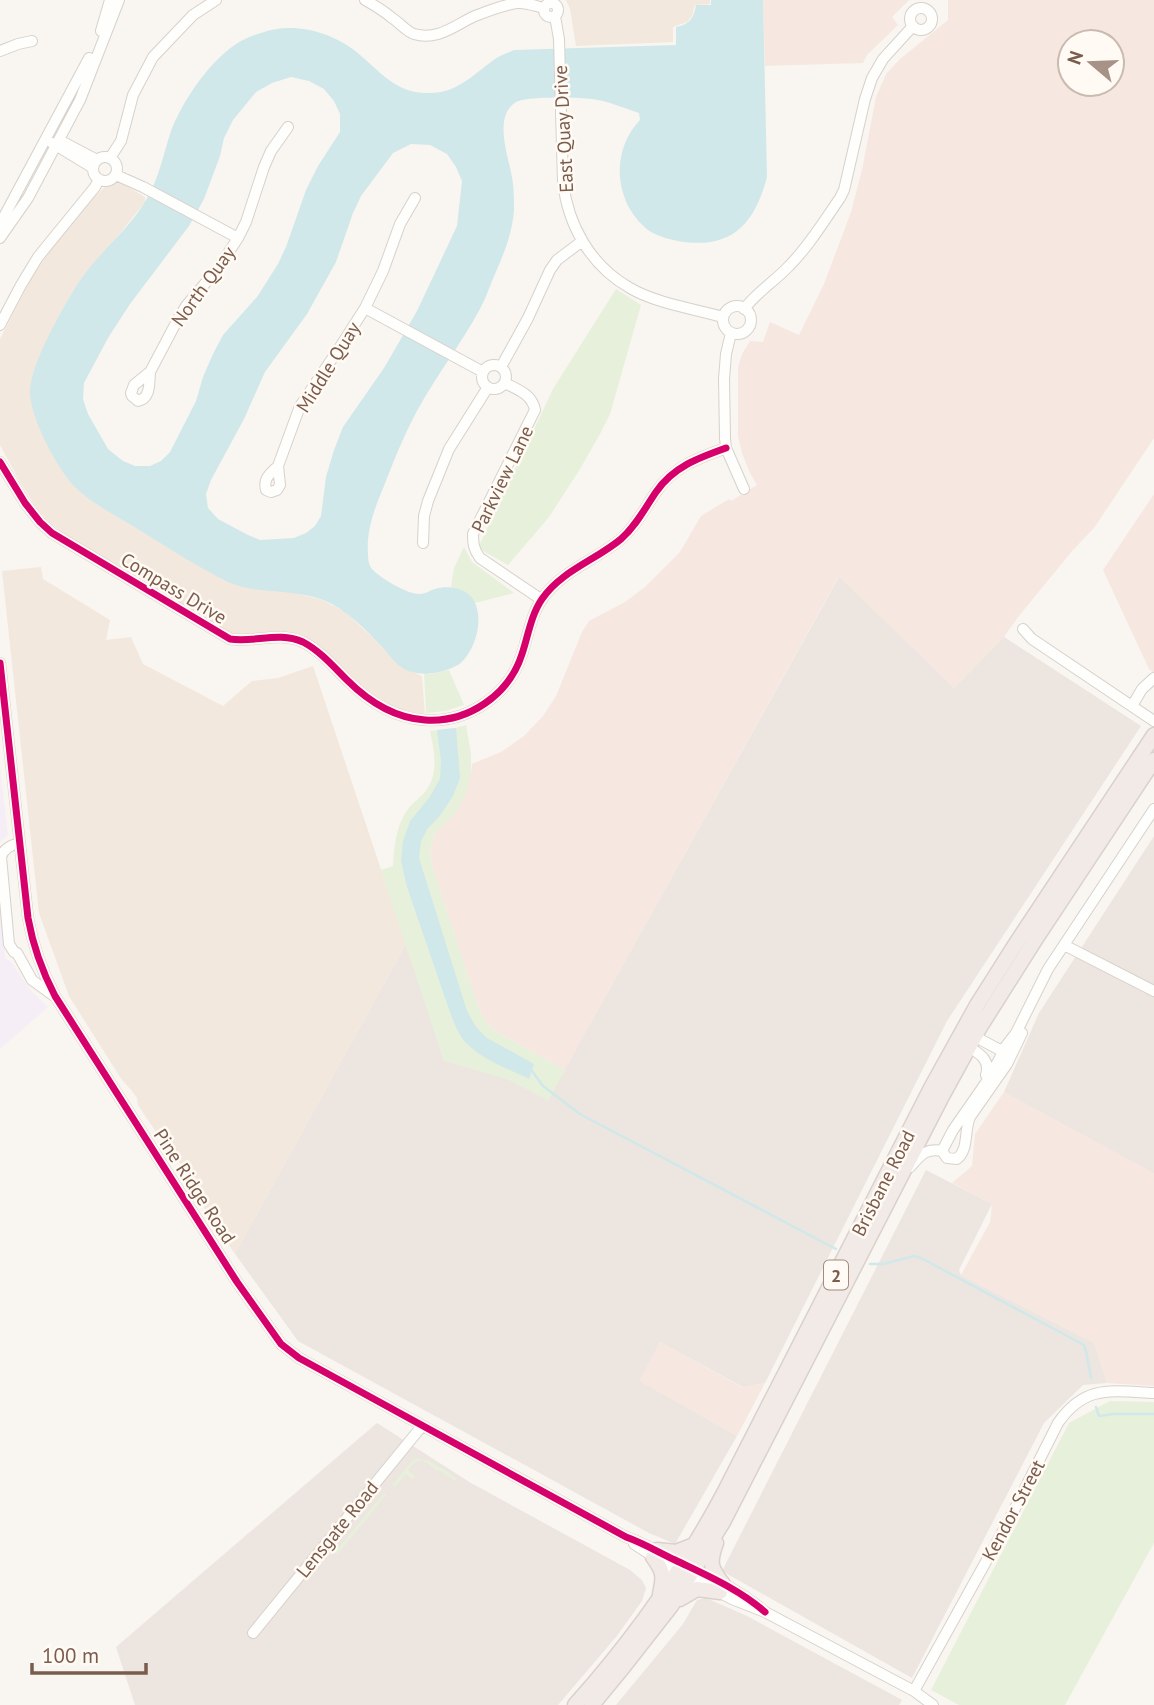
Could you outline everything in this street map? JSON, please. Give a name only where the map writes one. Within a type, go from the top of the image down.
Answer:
[{"type":"highway","name":"Brisbane Road","points":[[592,1705],[686,1570],[723,1522],[900,1178],[966,1038],[1015,945],[1154,735]]},
{"type":"highway","name":"Brisbane Road","points":[[686,1570],[694,1545],[720,1501],[932,1088],[1154,760]]},
{"type":"highway","points":[[694,1545],[676,1552],[655,1554],[663,1576],[664,1604],[701,1588],[722,1588],[710,1561],[723,1522]]},
{"type":"highway","name":"Brisbane Road","points":[[575,1705],[664,1604]]},
{"type":"street","points":[[0,224],[87,63],[110,0]]},
{"type":"street","points":[[0,238],[28,198],[80,100],[119,0]]},
{"type":"street","points":[[110,158],[121,141],[133,95],[153,57],[193,15],[216,0]]},
{"type":"street","name":"East Quay Drive","points":[[365,0],[408,31],[432,36],[449,31],[489,11],[517,3],[544,8],[546,15],[555,16],[559,39],[563,182],[571,220],[581,242],[606,269],[631,289],[723,317]]},
{"type":"street","points":[[930,13],[919,4],[910,18],[913,26],[920,30],[931,22],[931,0]]},
{"type":"street","points":[[744,309],[755,295],[801,253],[840,198],[872,78],[883,59],[913,26]]},
{"type":"street","points":[[0,51],[32,41]]},
{"type":"street","points":[[72,116],[70,135],[79,155]]},
{"type":"street","name":"North Quay","points":[[150,372],[186,306],[219,267],[238,238],[264,167],[288,127]]},
{"type":"street","points":[[47,137],[95,164]]},
{"type":"street","points":[[48,162],[64,156],[79,155]]},
{"type":"street","points":[[102,157],[110,158],[116,163],[116,175],[108,180],[99,179],[94,174],[95,164],[102,157]]},
{"type":"street","name":"North Quay","points":[[116,175],[238,238]]},
{"type":"street","points":[[0,325],[38,257],[99,179]]},
{"type":"street","name":"Middle Quay","points":[[278,466],[300,406],[365,308],[383,271],[400,224],[415,198]]},
{"type":"street","points":[[501,367],[550,270],[557,260],[581,242]]},
{"type":"street","points":[[734,307],[744,309],[749,314],[749,326],[741,333],[731,333],[724,326],[723,317],[734,307]]},
{"type":"street","name":"Middle Quay","points":[[365,308],[483,372]]},
{"type":"street","points":[[731,333],[724,379],[726,448],[744,489]]},
{"type":"street","points":[[490,365],[501,367],[506,374],[505,383],[497,388],[488,387],[483,381],[483,372],[490,365]]},
{"type":"street","name":"Parkview Lane","points":[[505,383],[529,396],[534,402],[535,410],[473,534],[473,544],[480,558],[542,600]]},
{"type":"street","points":[[423,543],[424,516],[436,480],[449,449],[488,387]]},
{"type":"street","name":"Compass Drive","points":[[0,461],[24,503],[40,522],[66,542],[230,639],[243,641],[283,637],[300,641],[323,656],[362,694],[381,707],[402,716],[442,720],[463,715],[489,701],[505,687],[522,657],[532,621],[542,600],[568,574],[623,537],[656,491],[683,465],[726,448]]},
{"type":"street","points":[[1023,629],[1032,639],[1154,721]]},
{"type":"street","name":"Pine Ridge Road","points":[[0,663],[28,918],[41,968],[55,996],[230,1272],[281,1344],[299,1358],[655,1554],[754,1602],[765,1612],[914,1691],[930,1703],[941,1705]]},
{"type":"street","points":[[1132,706],[1142,689],[1154,678]]},
{"type":"street","points":[[976,1094],[985,1084],[1002,1051],[1012,1040],[1044,976],[1150,823],[1154,808]]},
{"type":"street","points":[[19,843],[6,849],[1,857],[9,944],[18,953],[32,980],[55,996]]},
{"type":"street","points":[[18,953],[28,950],[32,940]]},
{"type":"street","points":[[1064,944],[1154,991]]},
{"type":"street","points":[[900,1178],[931,1149],[942,1151],[947,1158],[960,1157],[970,1117],[1003,1069],[1023,1029],[1025,1016]]},
{"type":"street","points":[[966,1038],[1002,1051]]},
{"type":"street","points":[[942,1151],[987,1073],[988,1065],[985,1059],[966,1038]]},
{"type":"street","points":[[1002,1051],[1003,1069]]},
{"type":"street","name":"Kendor Street","points":[[914,1691],[1065,1413],[1077,1401],[1096,1393],[1154,1393]]},
{"type":"street","name":"Lensgate Road","points":[[253,1633],[422,1426]]},
{"type":"shaded area","points":[[566,0],[710,0],[710,4],[695,5],[687,22],[673,27],[673,42],[576,46]]},
{"type":"shaded area","points":[[763,0],[909,0],[892,17],[898,25],[867,55],[863,63],[765,66]]},
{"type":"shaded area","points":[[948,0],[1154,0],[1154,438],[1094,528],[1073,550],[1004,637],[954,688],[838,578],[565,1070],[497,1032],[486,1022],[479,1009],[432,867],[430,849],[436,832],[457,811],[472,764],[501,752],[524,736],[543,716],[556,696],[589,621],[625,602],[645,587],[680,552],[701,516],[757,485],[742,453],[738,436],[738,367],[742,354],[750,341],[763,342],[770,322],[799,335],[824,284],[851,212],[876,97],[886,74],[900,59],[948,20]]},
{"type":"shaded area","points":[[120,182],[145,197],[145,202],[72,294],[39,357],[30,391],[96,504],[131,525],[344,611],[401,667],[422,676],[425,717],[394,711],[373,698],[295,635],[268,632],[252,636],[230,635],[70,538],[49,522],[20,482],[0,445],[0,339],[33,275],[60,237],[108,184]]},
{"type":"shaded area","points":[[1154,494],[1154,673],[1149,669],[1103,570]]},
{"type":"shaded area","points":[[41,567],[43,579],[110,620],[106,640],[131,637],[143,664],[223,706],[252,681],[278,678],[313,666],[406,944],[235,1254],[193,1191],[185,1168],[170,1153],[69,996],[39,913],[2,571]]},
{"type":"shaded area","points":[[839,577],[954,688],[1004,637],[1141,726],[947,1021],[765,1383],[743,1387],[660,1342],[639,1381],[737,1436],[675,1544],[649,1533],[298,1341],[235,1254],[406,944],[444,1060],[510,1080],[548,1100]]},
{"type":"shaded area","points":[[0,769],[8,835],[0,842]]},
{"type":"shaded area","points":[[1154,836],[1154,1173],[1004,1092],[1039,1013]]},
{"type":"shaded area","points":[[0,908],[5,958],[11,962],[32,992],[48,1007],[0,1049]]},
{"type":"shaded area","points":[[1004,1092],[1154,1172],[1154,1386],[1107,1383],[1094,1343],[961,1275],[990,1222],[992,1204],[952,1183],[972,1166],[975,1134]]},
{"type":"shaded area","points":[[926,1170],[992,1204],[959,1270],[961,1275],[1094,1343],[1107,1383],[1083,1385],[1044,1423],[912,1678],[722,1571]]},
{"type":"shaded area","points":[[660,1342],[742,1387],[765,1383],[737,1436],[638,1381]]},
{"type":"shaded area","points":[[377,1423],[471,1483],[630,1570],[642,1580],[646,1588],[642,1601],[616,1637],[558,1705],[135,1705],[116,1647]]},
{"type":"shaded area","points":[[706,1598],[747,1616],[902,1700],[899,1705],[616,1705],[683,1624],[697,1600]]},
{"type":"green space","points":[[616,289],[641,305],[610,414],[580,469],[549,517],[508,565],[478,548],[553,389]]},
{"type":"green space","points":[[464,547],[472,562],[514,593],[475,603],[467,593],[451,587],[454,568]]},
{"type":"green space","points":[[449,670],[464,705],[426,713],[424,673]]},
{"type":"green space","points":[[466,725],[471,773],[466,793],[457,811],[436,832],[430,849],[432,867],[479,1009],[486,1022],[497,1032],[565,1070],[548,1101],[510,1080],[444,1061],[381,870],[393,866],[401,822],[408,809],[431,782],[434,761],[430,731]]},
{"type":"green space","points":[[1110,1401],[1154,1402],[1154,1543],[1065,1705],[959,1705],[931,1690],[1069,1423]]},
{"type":"green space","points":[[418,1458],[439,1466],[457,1479],[455,1481],[426,1462],[419,1461],[408,1470],[415,1477],[413,1480],[406,1474],[395,1487],[392,1485],[413,1460]]},
{"type":"green space","points":[[384,1493],[389,1499],[385,1496],[337,1555],[335,1552]]},
{"type":"water","points":[[711,0],[763,0],[767,177],[749,219],[729,236],[701,243],[679,241],[648,230],[637,219],[623,192],[620,161],[630,133],[640,120],[639,113],[592,99],[565,97],[516,102],[505,118],[504,140],[512,175],[514,201],[507,243],[480,309],[424,398],[408,429],[377,502],[368,537],[370,565],[388,581],[415,594],[456,588],[467,593],[473,600],[478,619],[475,640],[465,659],[458,665],[429,674],[414,673],[396,663],[355,620],[323,600],[252,589],[224,580],[101,508],[81,493],[60,468],[46,442],[31,403],[31,380],[41,351],[79,282],[131,222],[146,200],[158,175],[171,131],[191,93],[209,69],[230,48],[248,38],[273,30],[286,28],[312,31],[349,46],[387,78],[405,89],[427,93],[441,92],[463,83],[495,59],[514,50],[676,45],[676,27],[690,20],[696,5],[711,5]],"holes":[[[291,77],[309,81],[324,89],[340,114],[340,132],[306,190],[278,264],[257,297],[223,335],[203,377],[196,401],[170,452],[161,461],[150,466],[135,466],[123,461],[108,449],[88,414],[83,399],[84,383],[130,304],[189,226],[204,199],[224,138],[233,120],[256,92]],[[411,144],[430,145],[447,154],[456,167],[462,181],[457,226],[417,311],[384,368],[343,427],[326,477],[321,516],[315,526],[294,538],[260,540],[218,519],[208,508],[206,494],[211,480],[244,419],[265,372],[307,314],[336,262],[361,196],[393,153]]]},
{"type":"water","points":[[456,728],[460,778],[453,796],[421,841],[419,858],[467,1011],[476,1027],[487,1038],[534,1064],[529,1079],[484,1057],[461,1036],[452,1018],[407,887],[401,861],[403,841],[410,821],[440,779],[437,730]]},
{"type":"waterway","points":[[532,1071],[543,1086],[580,1114],[836,1249]]},
{"type":"waterway","points":[[870,1264],[883,1264],[914,1256],[921,1258],[1084,1345],[1091,1378]]},
{"type":"waterway","points":[[1096,1407],[1099,1416],[1154,1414]]},
{"type":"cycle path","points":[[0,462],[25,503],[52,533],[230,639],[285,637],[303,642],[321,654],[355,688],[382,707],[414,719],[441,720],[471,711],[497,694],[516,669],[535,612],[550,589],[569,573],[621,539],[670,476],[696,460],[726,448]]},
{"type":"cycle path","points":[[0,663],[28,918],[42,968],[55,996],[237,1282],[281,1344],[299,1358],[626,1537],[722,1583],[765,1612]]}]
